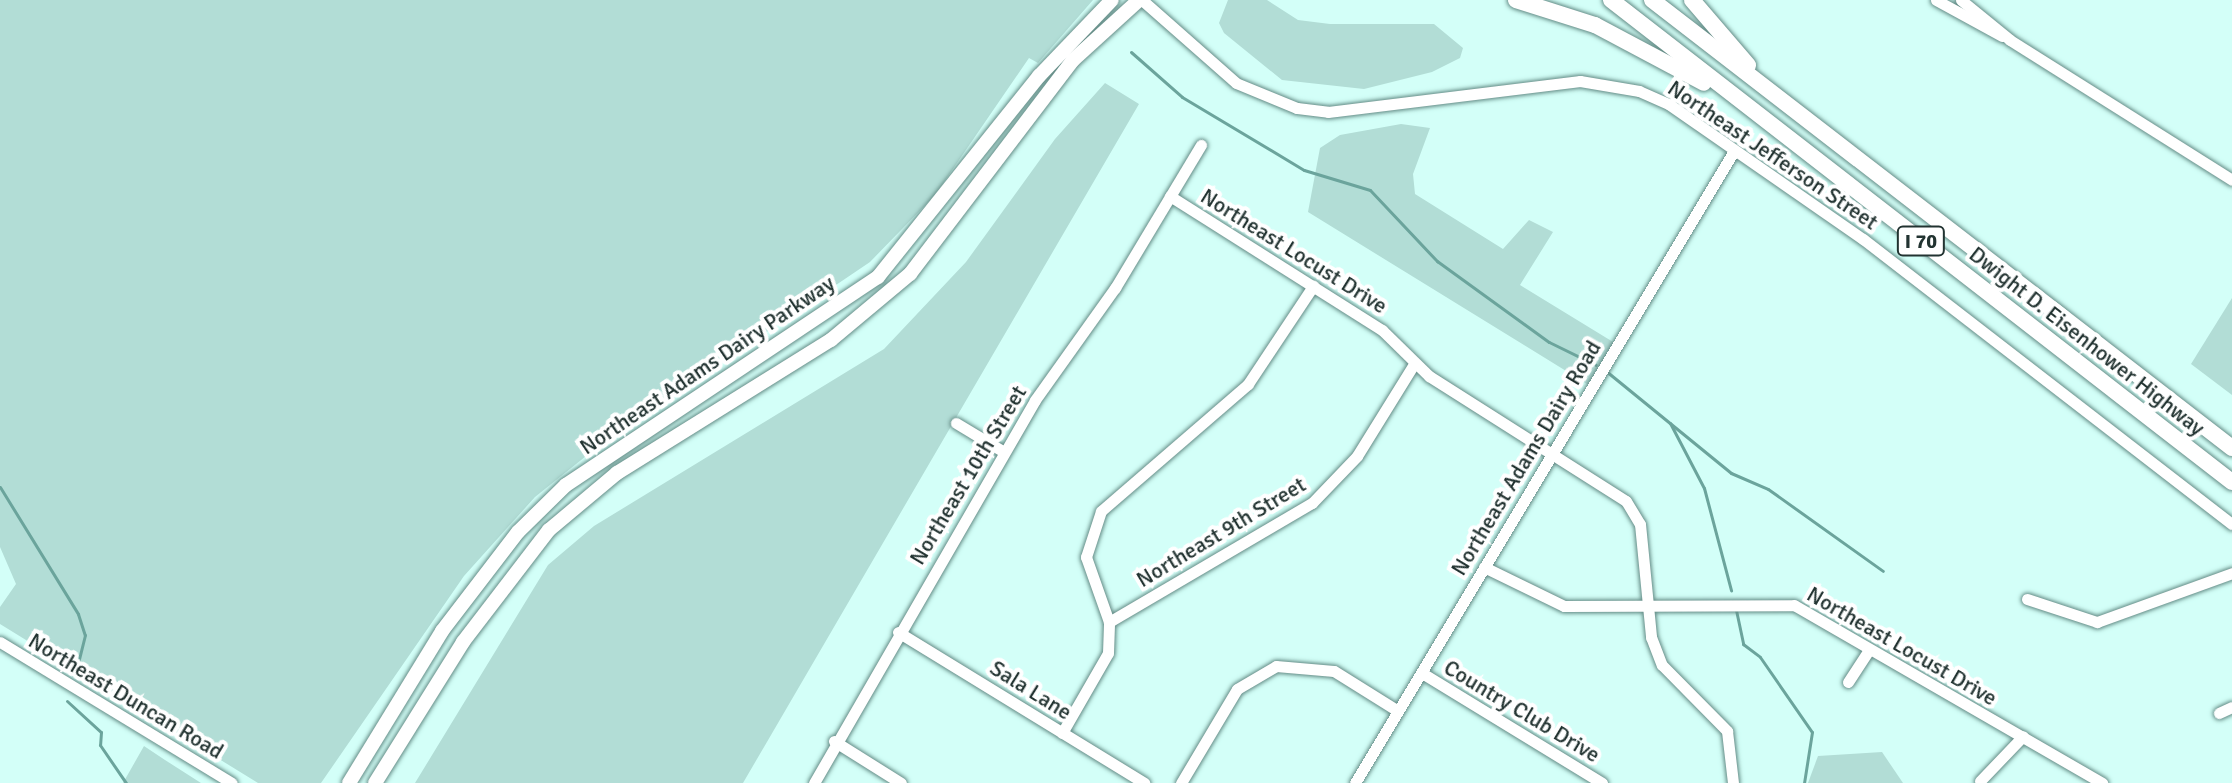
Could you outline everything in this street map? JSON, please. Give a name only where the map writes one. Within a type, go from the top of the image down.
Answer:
[{"type":"highway","points":[[1516,0],[1633,43],[1775,127]]},
{"type":"highway","name":"Dwight D. Eisenhower Highway","points":[[1611,0],[2232,482]]},
{"type":"highway","name":"Dwight D. Eisenhower Highway","points":[[1652,0],[2232,448]]},
{"type":"highway","points":[[1692,0],[1773,93]]},
{"type":"main road","name":"Northeast Adams Dairy Parkway","points":[[349,783],[442,631],[518,532],[566,485],[878,277],[1039,76],[1112,0]]},
{"type":"main road","name":"Northeast Adams Dairy Parkway","points":[[375,783],[463,642],[549,530],[617,473],[831,340],[910,274],[1072,61],[1140,0]]},
{"type":"street","name":"Northeast Jefferson Street","points":[[1140,0],[1236,83],[1297,108],[1328,112],[1610,83],[1670,105],[1732,154],[1863,239],[2232,524]]},
{"type":"street","points":[[1936,0],[2010,40],[2232,180]]},
{"type":"street","points":[[1961,0],[2010,40]]},
{"type":"street","name":"Northeast 10th Street","points":[[814,783],[834,741],[1004,452],[1201,145]]},
{"type":"street","name":"Northeast Adams Dairy Road","points":[[1355,783],[1732,154]]},
{"type":"street","name":"Northeast Locust Drive","points":[[1170,196],[1382,330],[1414,364],[1634,509],[1648,606],[1662,665],[1727,731],[1733,783]]},
{"type":"street","points":[[1062,733],[1103,665],[1109,622],[1086,557],[1101,511],[1263,369],[1313,286]]},
{"type":"street","name":"Northeast 9th Street","points":[[1109,622],[1321,496],[1357,456],[1414,364]]},
{"type":"street","points":[[956,423],[1004,452]]},
{"type":"street","name":"Northeast Locust Drive","points":[[1484,567],[1564,606],[1648,606],[1749,600],[1810,611],[1869,650],[2102,783]]},
{"type":"street","points":[[2027,599],[2097,622],[2232,573]]},
{"type":"street","name":"Sala Lane","points":[[898,632],[1144,783]]},
{"type":"street","name":"Northeast Duncan Road","points":[[0,642],[232,783]]},
{"type":"street","points":[[1848,682],[1869,650]]},
{"type":"street","points":[[1181,783],[1237,689],[1276,666],[1326,668],[1398,711]]},
{"type":"street","name":"Country Club Drive","points":[[1422,673],[1596,781]]},
{"type":"street","points":[[2219,713],[2232,707]]},
{"type":"street","points":[[1980,781],[2023,736]]},
{"type":"street","points":[[834,741],[901,783]]},
{"type":"green space","points":[[0,0],[1093,0],[1038,63],[1029,58],[935,195],[870,262],[601,444],[535,497],[464,576],[321,783],[258,783],[0,624],[0,607],[16,584],[0,547]]},
{"type":"green space","points":[[1228,0],[1267,0],[1298,20],[1330,24],[1434,24],[1463,48],[1460,58],[1432,72],[1364,89],[1282,80],[1224,33],[1219,23]]},
{"type":"green space","points":[[1105,83],[1139,104],[743,783],[415,783],[548,565],[594,526],[884,349],[966,262],[1055,139]]},
{"type":"green space","points":[[1401,124],[1430,128],[1413,174],[1415,194],[1503,249],[1529,220],[1553,232],[1520,285],[1618,345],[1592,387],[1308,212],[1320,148],[1340,135]]},
{"type":"green space","points":[[2232,298],[2232,395],[2191,364]]},
{"type":"green space","points":[[144,746],[165,760],[201,783],[123,783]]},
{"type":"green space","points":[[1882,752],[1903,783],[1808,783],[1818,756]]},
{"type":"waterway","points":[[1131,52],[1182,97],[1304,170],[1370,190],[1437,261],[1549,342],[1596,365]]},
{"type":"waterway","points":[[1606,371],[1731,473],[1768,489],[1883,571]]},
{"type":"waterway","points":[[1670,423],[1704,488],[1731,590]]},
{"type":"waterway","points":[[0,487],[78,614],[85,635],[76,670]]},
{"type":"waterway","points":[[1736,610],[1743,644],[1760,657],[1812,732],[1804,783]]},
{"type":"waterway","points":[[67,701],[101,732],[100,745],[126,783]]}]
